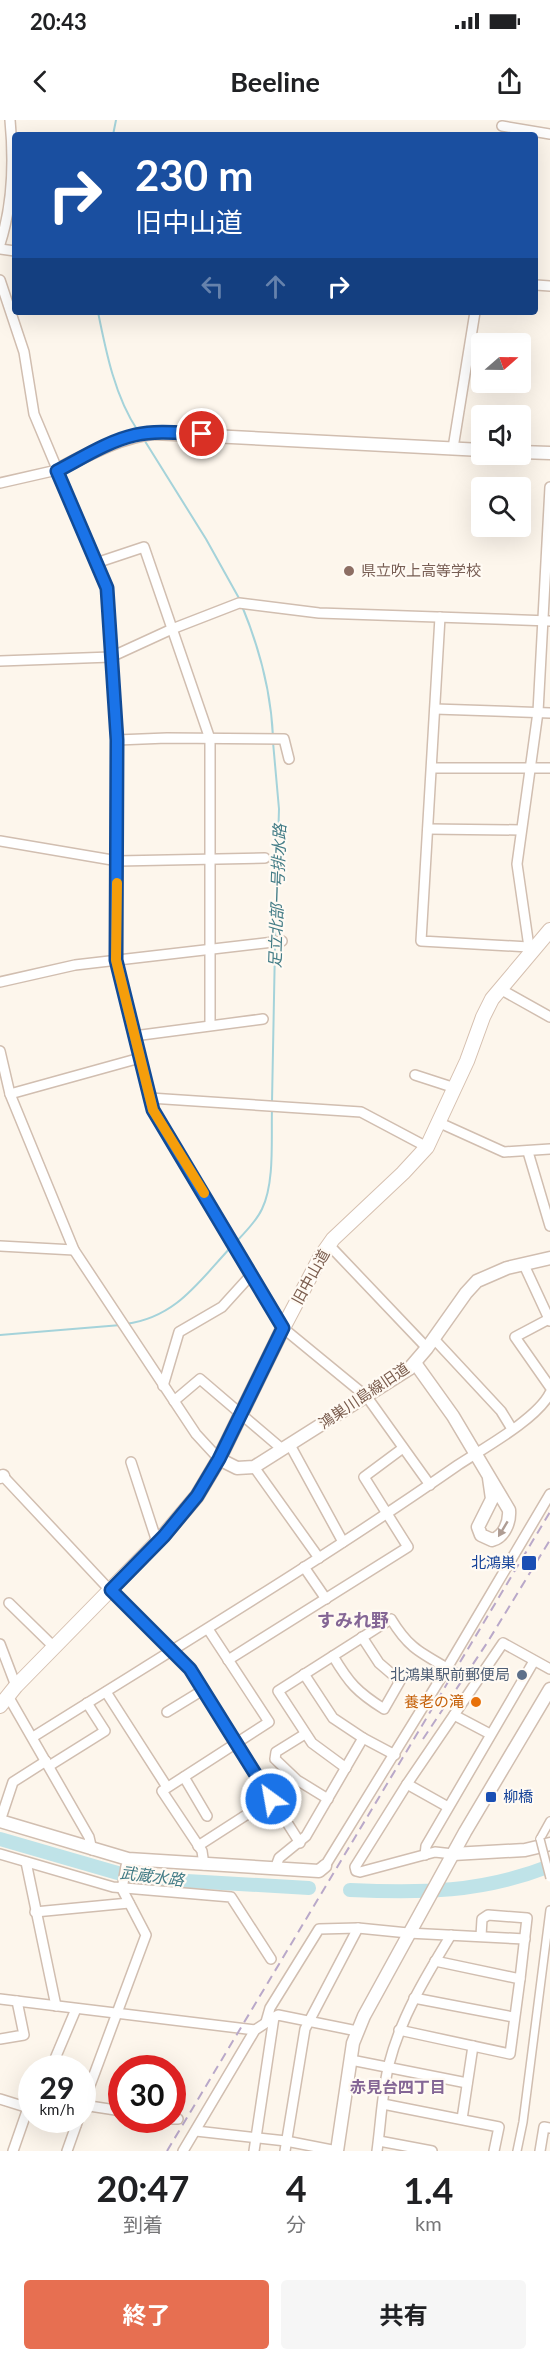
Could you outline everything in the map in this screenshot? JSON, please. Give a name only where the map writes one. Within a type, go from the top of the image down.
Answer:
[{"type":"main road","name":"旧中山道","points":[[8,1696],[157,1542],[197,1496],[219,1459],[283,1328],[329,1245],[427,1147],[467,1061],[483,1017],[500,989],[531,948],[550,930]]},
{"type":"street","points":[[10,120],[12,138]]},
{"type":"street","points":[[502,127],[536,132]]},
{"type":"street","points":[[0,244],[10,209],[12,168]]},
{"type":"street","points":[[0,280],[24,352],[34,414],[107,588],[117,740],[116,960],[153,1110],[283,1328],[367,1397],[430,1485]]},
{"type":"street","points":[[453,448],[475,315]]},
{"type":"street","points":[[0,483],[57,471],[93,452],[134,435],[153,433],[471,449]]},
{"type":"street","points":[[531,452],[550,453]]},
{"type":"street","points":[[440,617],[421,941],[531,948],[517,864],[538,712],[546,621],[550,487]]},
{"type":"street","points":[[96,563],[144,547],[210,739],[210,1025]]},
{"type":"street","points":[[0,661],[111,657],[172,629],[239,603],[319,613],[546,621]]},
{"type":"street","points":[[435,709],[550,713]]},
{"type":"street","points":[[117,740],[284,739],[289,759]]},
{"type":"street","points":[[432,768],[550,768]]},
{"type":"street","points":[[428,829],[521,830]]},
{"type":"street","points":[[0,841],[118,861],[265,858]]},
{"type":"street","points":[[0,982],[75,965],[281,941]]},
{"type":"street","points":[[500,989],[550,1017]]},
{"type":"street","points":[[134,1036],[263,1019]]},
{"type":"street","points":[[0,1051],[10,1094],[75,1250],[196,1434],[219,1459],[237,1468],[254,1467],[318,1558]]},
{"type":"street","points":[[10,1094],[140,1058]]},
{"type":"street","points":[[415,1075],[455,1088]]},
{"type":"street","points":[[150,1098],[361,1113],[427,1147]]},
{"type":"street","points":[[440,1123],[504,1152],[550,1149]]},
{"type":"street","points":[[528,1152],[550,1226]]},
{"type":"street","points":[[329,1245],[501,1411],[512,1429]]},
{"type":"street","points":[[0,1246],[75,1250]]},
{"type":"street","name":"鴻巣川島線旧道","points":[[254,1467],[401,1375],[415,1363],[477,1281],[507,1268],[550,1258]]},
{"type":"street","points":[[524,1264],[549,1320],[515,1337],[550,1387]]},
{"type":"street","points":[[163,1386],[179,1332],[222,1307],[251,1275]]},
{"type":"street","points":[[415,1363],[442,1398],[489,1478]]},
{"type":"street","points":[[174,1401],[200,1378],[286,1447],[343,1542]]},
{"type":"street","points":[[33,1737],[208,1629],[387,1514],[547,1405],[550,1393]]},
{"type":"street","points":[[228,1660],[408,1547],[364,1477],[404,1448]]},
{"type":"street","points":[[131,1462],[157,1542]]},
{"type":"street","points":[[2,1477],[190,1669],[300,1843]]},
{"type":"street","points":[[87,1703],[105,1731],[13,1782],[0,1821],[127,1862],[318,1870],[325,1866],[395,1755],[550,1494]]},
{"type":"street","points":[[304,1567],[326,1599]]},
{"type":"street","points":[[9,1603],[54,1647]]},
{"type":"street","points":[[346,1768],[323,1752],[305,1734],[278,1691],[391,1619],[402,1637],[413,1648],[447,1668]]},
{"type":"street","points":[[204,1865],[202,1851],[162,1791],[268,1722],[208,1629]]},
{"type":"street","points":[[333,1656],[361,1695],[384,1709],[400,1682],[379,1663],[362,1637]]},
{"type":"street","points":[[545,1842],[525,1850],[452,1856],[435,1852],[360,1872],[356,1871],[355,1867],[407,1784],[503,1643],[550,1669]]},
{"type":"street","points":[[0,1644],[8,1696],[89,1837],[92,1850]]},
{"type":"street","points":[[425,1855],[426,1846],[534,1661]]},
{"type":"street","points":[[304,1674],[330,1714],[363,1738],[395,1755]]},
{"type":"street","points":[[196,2131],[256,2138],[286,2146],[337,2151],[357,2031],[408,1933],[550,1689]]},
{"type":"street","points":[[167,1712],[203,1690]]},
{"type":"street","points":[[105,1692],[167,1787]]},
{"type":"street","points":[[454,1715],[490,1734]]},
{"type":"street","points":[[305,1734],[276,1752],[275,1759],[297,1780],[328,1799]]},
{"type":"street","points":[[275,1869],[279,1858],[306,1836],[363,1738]]},
{"type":"street","points":[[184,1777],[207,1816]]},
{"type":"street","points":[[407,1784],[448,1807]]},
{"type":"street","points":[[198,1846],[271,1799]]},
{"type":"street","points":[[550,1821],[545,1842],[550,1878]]},
{"type":"street","points":[[0,1854],[100,1885],[231,1897],[271,1959]]},
{"type":"street","points":[[26,1862],[56,2006]]},
{"type":"street","points":[[96,2072],[146,1935],[123,1886],[127,1862]]},
{"type":"street","points":[[35,1912],[129,1903]]},
{"type":"street","points":[[517,2151],[523,2122],[550,1910]]},
{"type":"street","points":[[399,2030],[510,2054],[527,1917],[488,1915],[482,1919],[481,1936]]},
{"type":"street","points":[[286,2146],[301,2048],[308,2020],[358,1928]]},
{"type":"street","points":[[254,2151],[270,2008],[319,1929],[358,1928],[525,1939]]},
{"type":"street","points":[[377,2151],[388,2066],[399,2030],[414,1998],[451,1935]]},
{"type":"street","points":[[435,1961],[520,1980]]},
{"type":"street","points":[[414,1998],[513,2017]]},
{"type":"street","points":[[0,1999],[255,2030]]},
{"type":"street","points":[[0,2039],[24,2035],[17,2001]]},
{"type":"street","points":[[57,2055],[76,2009]]},
{"type":"street","points":[[183,2151],[255,2030],[270,2019],[278,2015],[357,2031]]},
{"type":"street","points":[[462,2120],[473,2046]]},
{"type":"street","points":[[351,2060],[467,2083]]},
{"type":"street","points":[[0,2099],[18,2104]]},
{"type":"street","points":[[383,2104],[499,2127],[494,2151]]},
{"type":"street","points":[[540,2151],[544,2127],[550,2128]]},
{"type":"street","points":[[13,2151],[20,2133]]},
{"type":"street","points":[[67,2151],[73,2133]]},
{"type":"street","points":[[378,2141],[432,2151]]},
{"type":"waterway","name":"足立北部一号排水路","points":[[114,132],[116,120]]},
{"type":"waterway","name":"足立北部一号排水路","points":[[99,315],[117,389],[138,431]]},
{"type":"waterway","name":"足立北部一号排水路","points":[[143,438],[206,539],[240,600]]},
{"type":"waterway","name":"足立北部一号排水路","points":[[242,606],[263,670],[270,703],[273,737]]},
{"type":"waterway","name":"足立北部一号排水路","points":[[273,742],[279,809],[275,940]]},
{"type":"waterway","name":"足立北部一号排水路","points":[[272,1102],[275,946]]},
{"type":"waterway","name":"足立北部一号排水路","points":[[236,1242],[257,1218],[266,1198],[271,1160],[272,1108]]},
{"type":"waterway","name":"足立北部一号排水路","points":[[126,1324],[159,1314],[186,1296],[232,1246]]},
{"type":"waterway","name":"足立北部一号排水路","points":[[0,1335],[121,1325]]},
{"type":"waterway","name":"武蔵水路","points":[[0,1839],[135,1878],[309,1888]]},
{"type":"waterway","name":"武蔵水路","points":[[350,1890],[451,1889],[500,1882],[550,1866]]},
{"type":"railway","points":[[167,2151],[550,1512]]},
{"type":"railway","points":[[423,1739],[487,1643],[550,1540]]},
{"type":"slow traffic","points":[[117,883],[116,960],[153,1110],[204,1193]]},
{"type":"place","name":"県立吹上高等学校","points":[[349,571]]},
{"type":"place","name":"北鴻巣","points":[[529,1563]]},
{"type":"place","name":"北鴻巣駅前郵便局","points":[[522,1675]]},
{"type":"place","name":"養老の滝","points":[[476,1702]]},
{"type":"place","name":"柳橋","points":[[491,1797]]},
{"type":"district","name":"すみれ野","points":[[353,1621]]},
{"type":"district","name":"赤見台四丁目","points":[[398,2087]]},
{"type":"route","points":[[202,434],[134,435],[93,452],[57,471],[107,588],[117,740],[116,960],[153,1110],[200,1185],[283,1328],[219,1459],[197,1496],[164,1536],[111,1590],[190,1669],[271,1799]]}]
